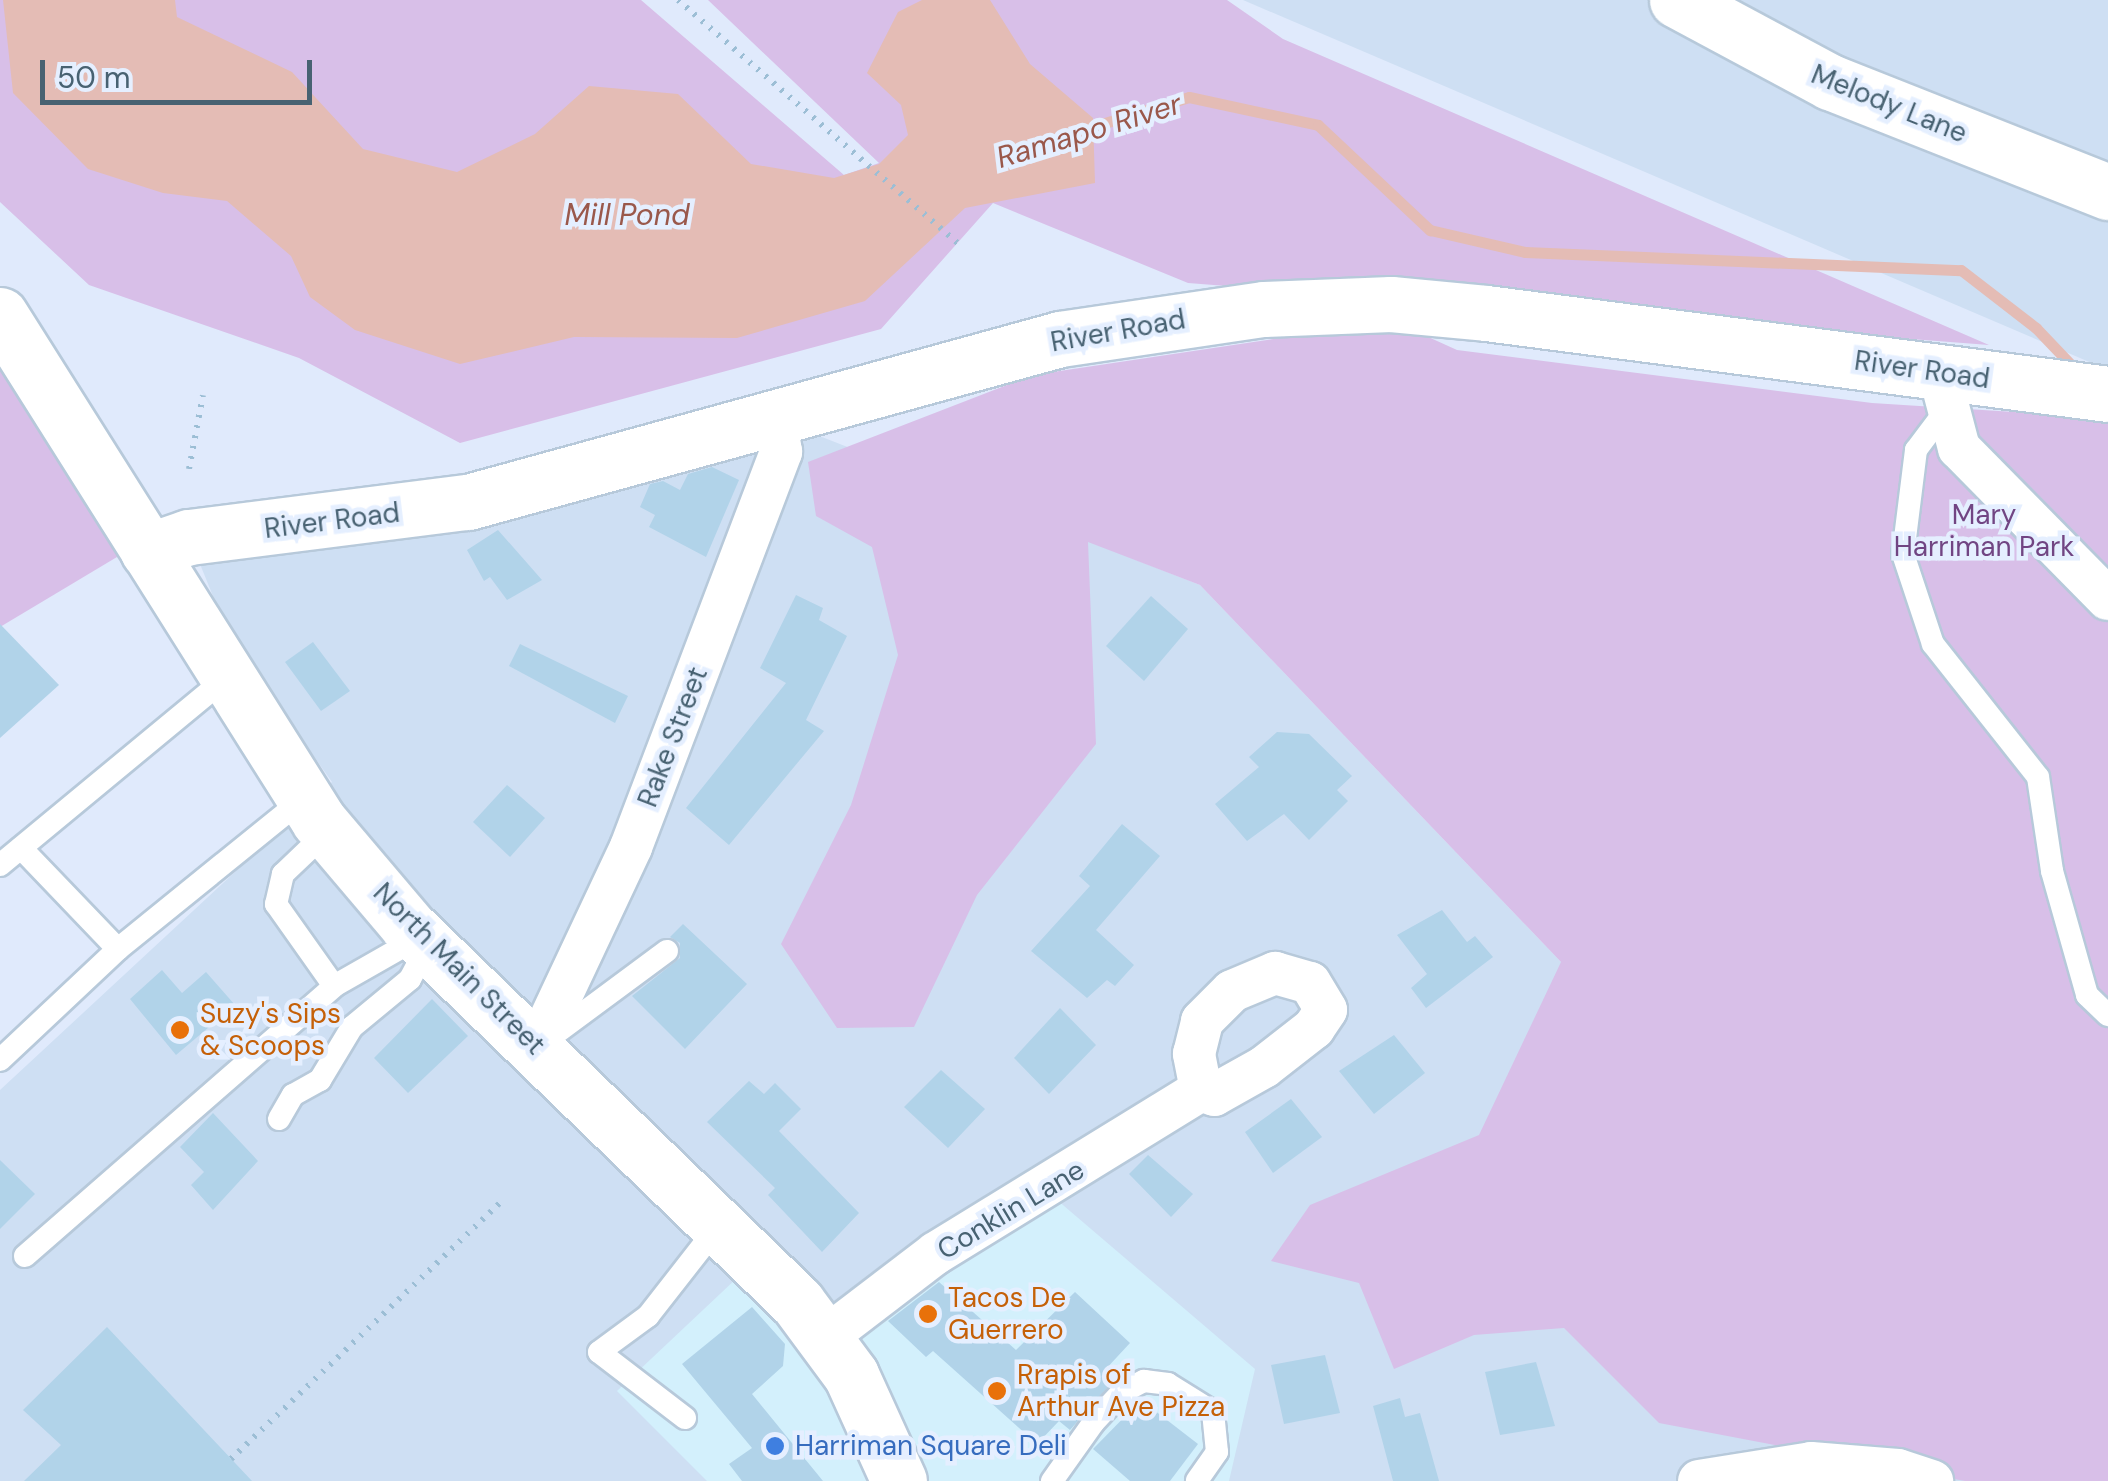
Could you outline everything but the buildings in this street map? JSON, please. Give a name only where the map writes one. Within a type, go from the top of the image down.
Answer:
[{"type":"street","name":"Melody Lane","points":[[1677,0],[1830,82],[2108,192]]},
{"type":"street","name":"River Road","points":[[148,552],[189,536],[468,502],[1060,339],[1300,308],[1390,304],[1467,311],[1957,387],[2108,394]]},
{"type":"street","name":"North Main Street","points":[[0,315],[226,680],[316,816],[424,941],[719,1225],[826,1337],[851,1375],[899,1481]]},
{"type":"street","points":[[1957,387],[1958,448],[2108,598]]},
{"type":"street","name":"Rake Street","points":[[537,1047],[631,848],[781,452],[776,419]]},
{"type":"street","name":"Conklin Lane","points":[[826,1337],[936,1254],[1202,1090]]},
{"type":"street","points":[[1699,1481],[1810,1463],[1898,1470],[1932,1481]]},
{"type":"lane","points":[[1957,387],[1916,450],[1903,554],[1933,644],[2038,777],[2052,871],[2087,995],[2108,1016]]},
{"type":"lane","points":[[0,865],[226,680]]},
{"type":"lane","points":[[0,1060],[118,949],[316,816]]},
{"type":"lane","points":[[316,816],[282,874],[276,904],[334,986]]},
{"type":"lane","points":[[21,848],[118,949]]},
{"type":"lane","points":[[25,1256],[334,986],[424,941]]},
{"type":"lane","points":[[279,1119],[293,1095],[320,1080],[352,1027],[410,979],[424,941]]},
{"type":"lane","points":[[537,1047],[666,951]]},
{"type":"lane","points":[[686,1418],[599,1352],[648,1316],[719,1225]]},
{"type":"lane","points":[[1052,1481],[1093,1422],[1121,1392],[1144,1381],[1168,1384],[1213,1412],[1217,1452],[1196,1481]]},
{"type":"path","points":[[678,0],[855,159],[959,244]]},
{"type":"path","points":[[189,469],[204,395]]},
{"type":"path","points":[[231,1459],[500,1204]]},
{"type":"shaded area","points":[[1243,0],[2108,0],[2108,370]]},
{"type":"shaded area","points":[[776,419],[1200,585],[2058,1481],[0,1481],[0,1090],[332,782],[230,638],[189,537]]},
{"type":"shaded area","points":[[1043,1188],[1255,1369],[1229,1481],[707,1481],[617,1391],[755,1261],[826,1337]]},
{"type":"green space","points":[[0,0],[641,0],[844,175],[879,163],[708,0],[1227,0],[1283,39],[1989,345],[1188,283],[993,203],[881,329],[460,443],[299,358],[89,285],[0,202]]},
{"type":"green space","name":"Mary Harriman Park","points":[[1393,321],[1457,350],[1872,403],[2108,418],[2108,1481],[1965,1481],[1659,1423],[1564,1328],[1474,1335],[1394,1369],[1359,1283],[1271,1261],[1310,1205],[1479,1135],[1561,962],[1200,585],[1088,542],[1096,744],[977,895],[914,1027],[837,1028],[781,944],[851,805],[898,655],[872,547],[816,516],[808,462],[1033,375]]},
{"type":"green space","points":[[0,365],[122,554],[0,627]]},
{"type":"water","name":"Mill Pond","points":[[3,0],[175,0],[177,17],[292,72],[363,149],[457,172],[535,134],[589,86],[678,94],[751,164],[834,178],[879,164],[908,135],[901,105],[867,73],[898,12],[922,0],[990,0],[1030,64],[1093,118],[1095,183],[965,208],[865,301],[737,338],[574,337],[460,364],[355,330],[310,297],[291,256],[227,201],[163,193],[88,169],[13,93]]},
{"type":"waterway","name":"Ramapo River","points":[[1079,131],[1189,97],[1318,125],[1430,230],[1525,252],[1961,270],[2036,328],[2076,370]]},
{"type":"place","name":"Suzy's Sips & Scoops","points":[[180,1030]]},
{"type":"place","name":"Tacos De Guerrero","points":[[928,1314]]},
{"type":"place","name":"Rrapis of Arthur Ave Pizza","points":[[997,1391]]},
{"type":"place","name":"Harriman Square Deli","points":[[775,1446]]}]
